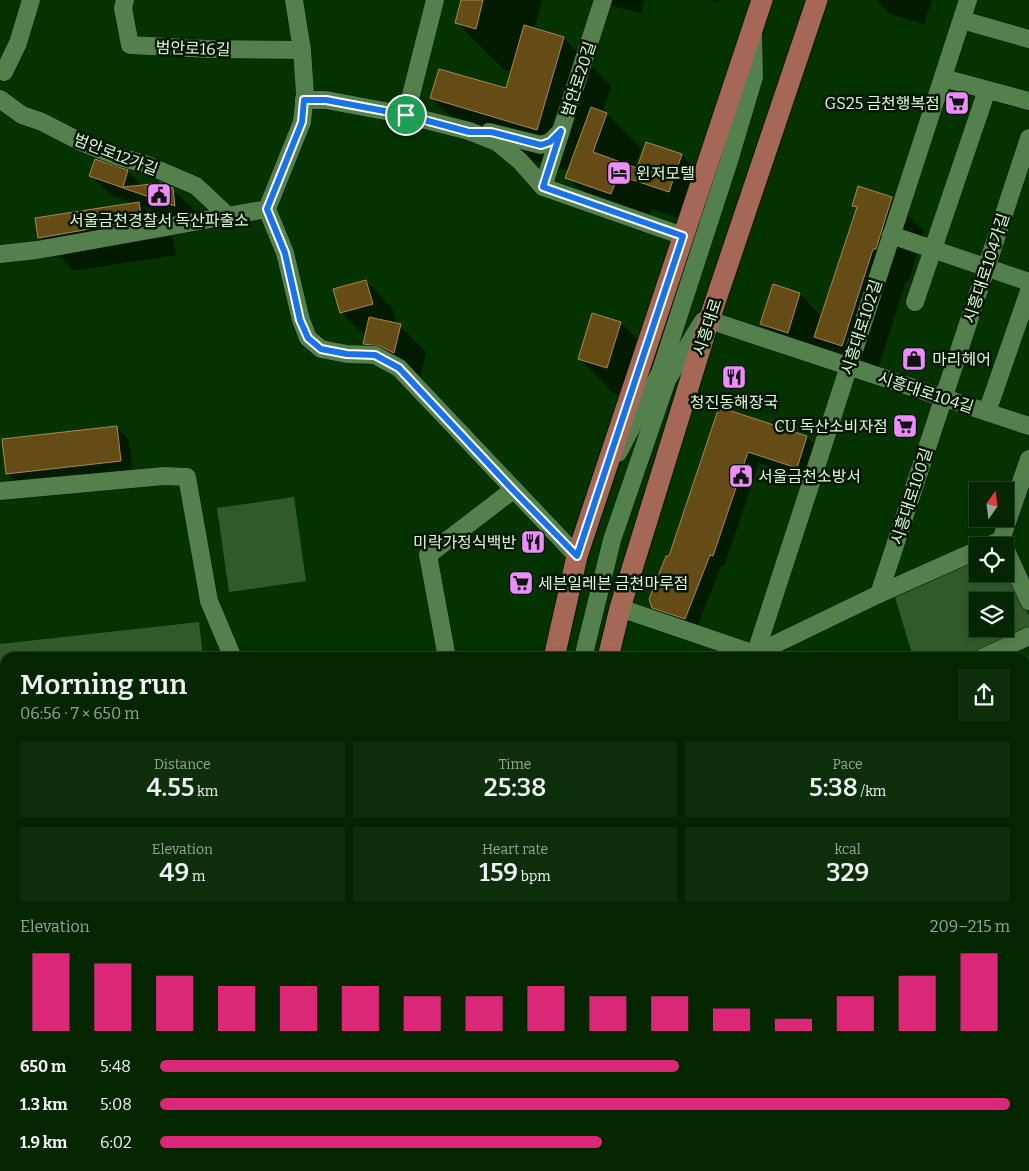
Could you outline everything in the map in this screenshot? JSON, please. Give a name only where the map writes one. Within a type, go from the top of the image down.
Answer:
[{"type":"main road","points":[[555,652],[577,556],[762,0]]},
{"type":"main road","name":"시흥대로","points":[[609,652],[620,608],[712,311],[817,0]]},
{"type":"street","points":[[0,94],[2,70],[18,43],[31,0]]},
{"type":"street","name":"범안로16길","points":[[125,0],[123,8],[130,45],[209,49],[302,50]]},
{"type":"street","points":[[294,0],[302,50],[304,100],[302,122],[267,209],[285,253],[300,320],[308,338],[321,349],[347,354],[375,355],[399,368],[577,556]]},
{"type":"street","points":[[406,115],[435,0]]},
{"type":"street","name":"범안로20길","points":[[543,187],[603,0]]},
{"type":"street","name":"시흥대로102길","points":[[755,652],[968,0]]},
{"type":"street","points":[[962,20],[1029,39]]},
{"type":"street","points":[[605,474],[660,373],[729,161],[754,77],[753,26]]},
{"type":"street","points":[[943,78],[1029,101]]},
{"type":"street","points":[[915,302],[986,90]]},
{"type":"street","name":"범안로12가길","points":[[0,99],[22,115],[42,122],[82,143],[144,164],[196,186],[227,215]]},
{"type":"street","points":[[304,100],[326,100],[406,115],[469,132],[497,142],[520,161],[543,187],[683,236]]},
{"type":"street","points":[[469,132],[491,132],[541,145],[550,142],[561,131]]},
{"type":"street","name":"시흥대로104가길","points":[[943,397],[1029,138]]},
{"type":"street","points":[[0,254],[37,250],[267,209]]},
{"type":"street","points":[[891,236],[1029,282]]},
{"type":"street","points":[[987,412],[1029,291]]},
{"type":"street","points":[[584,652],[612,540],[667,380],[712,311]]},
{"type":"street","name":"시흥대로104길","points":[[712,311],[849,366],[1029,426]]},
{"type":"street","name":"시흥대로100길","points":[[879,594],[943,397]]},
{"type":"street","points":[[1002,537],[1029,459]]},
{"type":"street","points":[[0,491],[164,476],[187,477],[209,601],[230,652]]},
{"type":"street","points":[[446,652],[428,555],[513,490]]},
{"type":"street","points":[[762,652],[879,594],[969,554]]},
{"type":"street","points":[[1014,573],[1029,601]]},
{"type":"street","points":[[620,608],[743,652]]},
{"type":"street","points":[[995,652],[1029,636]]},
{"type":"green space","points":[[294,497],[306,581],[229,592],[217,508]]},
{"type":"green space","points":[[969,563],[969,582],[1011,582],[1029,616],[1029,627],[1014,634],[1014,592],[969,592],[969,637],[1007,637],[974,652],[912,652],[895,597]]},
{"type":"green space","points":[[199,622],[202,652],[0,652],[0,644]]},
{"type":"building","points":[[461,0],[483,0],[476,29],[455,23]]},
{"type":"building","points":[[524,25],[564,37],[537,130],[430,98],[439,69],[506,88]]},
{"type":"building","points":[[591,107],[607,113],[593,152],[637,168],[646,142],[682,154],[669,192],[618,175],[611,194],[565,178]]},
{"type":"building","points":[[95,159],[128,170],[123,187],[162,183],[173,188],[175,206],[89,176]]},
{"type":"building","points":[[858,186],[892,197],[842,346],[814,337],[857,207],[852,206]]},
{"type":"building","points":[[139,202],[142,220],[38,238],[35,218]]},
{"type":"building","points":[[366,280],[373,304],[340,313],[333,289]]},
{"type":"building","points":[[773,284],[800,293],[788,333],[760,324]]},
{"type":"building","points":[[592,313],[621,322],[607,368],[578,359]]},
{"type":"building","points":[[369,317],[401,324],[394,353],[380,346],[363,344]]},
{"type":"building","points":[[719,407],[807,436],[797,468],[748,452],[713,556],[710,555],[685,619],[652,608],[649,599],[666,556],[669,556]]},
{"type":"building","points":[[117,426],[121,461],[6,474],[2,439]]},
{"type":"place","name":"GS25 금천행복점","points":[[957,103]]},
{"type":"place","name":"윈저모텔","points":[[619,173]]},
{"type":"place","name":"서울금천경찰서 독산파출소","points":[[159,195]]},
{"type":"place","name":"마리헤어","points":[[914,359]]},
{"type":"place","name":"청진동해장국","points":[[734,377]]},
{"type":"place","name":"CU 독산소비자점","points":[[905,426]]},
{"type":"place","name":"서울금천소방서","points":[[741,476]]},
{"type":"place","name":"미락가정식백반","points":[[533,542]]},
{"type":"place","name":"세븐일레븐 금천마루점","points":[[521,583]]},
{"type":"route","points":[[304,100],[326,100],[406,115],[469,132],[491,132],[541,145],[550,142],[561,131],[543,187],[683,236],[577,556],[399,368],[375,355],[347,354],[321,349],[308,338],[300,320],[285,253],[267,209],[302,122],[304,100]]}]
